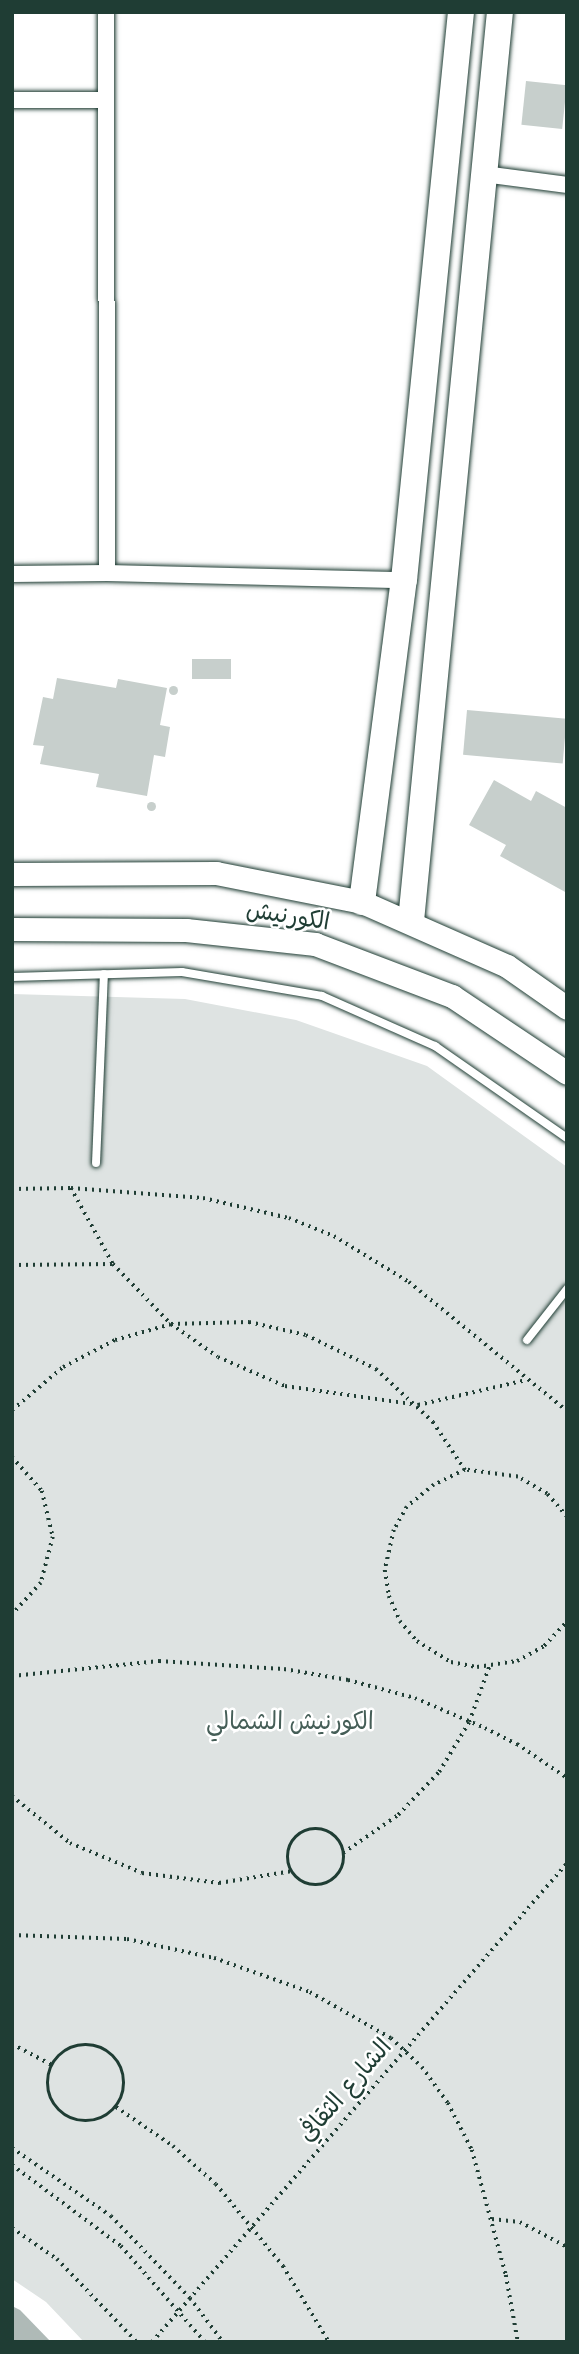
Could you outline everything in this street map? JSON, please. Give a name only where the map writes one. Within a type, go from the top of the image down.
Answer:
[{"type":"main road","points":[[362,902],[404,580],[461,12]]},
{"type":"main road","points":[[411,921],[500,12]]},
{"type":"main road","name":"الكورنيش","points":[[12,874],[216,873],[362,902],[411,921],[507,966],[567,1008]]},
{"type":"main road","name":"الكورنيش","points":[[12,929],[186,930],[315,944],[452,996],[567,1073]]},
{"type":"street","points":[[106,12],[107,573]]},
{"type":"street","points":[[12,100],[106,100]]},
{"type":"street","points":[[484,174],[567,185]]},
{"type":"street","points":[[12,574],[107,573],[404,580]]},
{"type":"lane","points":[[12,977],[182,972],[321,996],[435,1046],[567,1138]]},
{"type":"lane","points":[[96,1163],[104,974]]},
{"type":"lane","points":[[527,1340],[567,1289]]},
{"type":"path","points":[[12,1189],[71,1188],[203,1198],[289,1218],[334,1236],[409,1282],[567,1412]]},
{"type":"path","points":[[71,1188],[113,1264],[171,1324],[218,1357],[285,1386],[418,1405],[526,1380]]},
{"type":"path","points":[[12,1265],[113,1264]]},
{"type":"path","points":[[12,1410],[79,1357],[133,1333],[171,1324],[249,1322],[306,1335],[359,1359],[418,1405],[465,1470]]},
{"type":"path","points":[[12,1457],[42,1491],[53,1537],[41,1583],[12,1615]]},
{"type":"path","points":[[567,1517],[548,1494],[518,1477],[465,1470],[434,1485],[407,1507],[389,1543],[386,1583],[400,1621],[417,1642],[451,1662],[489,1667],[529,1656],[567,1621]]},
{"type":"path","points":[[12,1676],[136,1661],[284,1669],[382,1689],[469,1722],[517,1744],[567,1778]]},
{"type":"path","points":[[343,1853],[413,1802],[439,1772],[469,1722],[489,1667]]},
{"type":"path","points":[[12,1796],[70,1843],[142,1873],[219,1883],[292,1871],[308,1883],[322,1884],[339,1872],[343,1853],[334,1835],[310,1829],[290,1846],[292,1871]]},
{"type":"path","name":"الشارع الثقافي","points":[[152,2342],[567,1863]]},
{"type":"path","points":[[12,1935],[127,1939],[214,1958],[310,1992],[405,2050],[448,2103],[472,2150],[492,2219],[518,2342]]},
{"type":"path","points":[[12,2044],[52,2064]]},
{"type":"path","points":[[83,2045],[107,2052],[122,2071],[122,2096],[116,2107],[94,2121],[70,2118],[52,2101],[48,2089],[52,2064],[71,2048],[83,2045]]},
{"type":"path","points":[[116,2107],[173,2146],[252,2225],[330,2342]]},
{"type":"path","points":[[12,2148],[111,2216],[190,2298],[223,2342]]},
{"type":"path","points":[[12,2165],[121,2246],[180,2310],[205,2342]]},
{"type":"path","points":[[492,2219],[520,2222],[567,2247]]},
{"type":"path","points":[[12,2228],[57,2259],[137,2342]]},
{"type":"green space","name":"الكورنيش الشمالي","points":[[12,994],[185,999],[296,1020],[427,1066],[567,1167],[567,2342],[84,2342],[46,2302],[12,2279]]},
{"type":"shaded area","points":[[12,2306],[20,2310],[51,2342],[12,2342]]},
{"type":"building","points":[[526,81],[567,85],[562,129],[521,125]]},
{"type":"building","points":[[192,659],[231,659],[231,679],[192,679]]},
{"type":"building","points":[[57,678],[116,688],[118,679],[167,688],[160,725],[170,727],[165,757],[154,755],[147,796],[96,787],[99,774],[40,764],[44,746],[33,745],[43,697],[53,699]]},
{"type":"building","points":[[173,685],[178,690],[173,695],[168,690]]},
{"type":"building","points":[[467,710],[567,719],[563,764],[463,755]]},
{"type":"building","points":[[494,780],[531,801],[536,791],[567,808],[567,893],[500,856],[506,845],[469,825]]},
{"type":"building","points":[[151,801],[156,806],[151,811],[146,806]]}]
